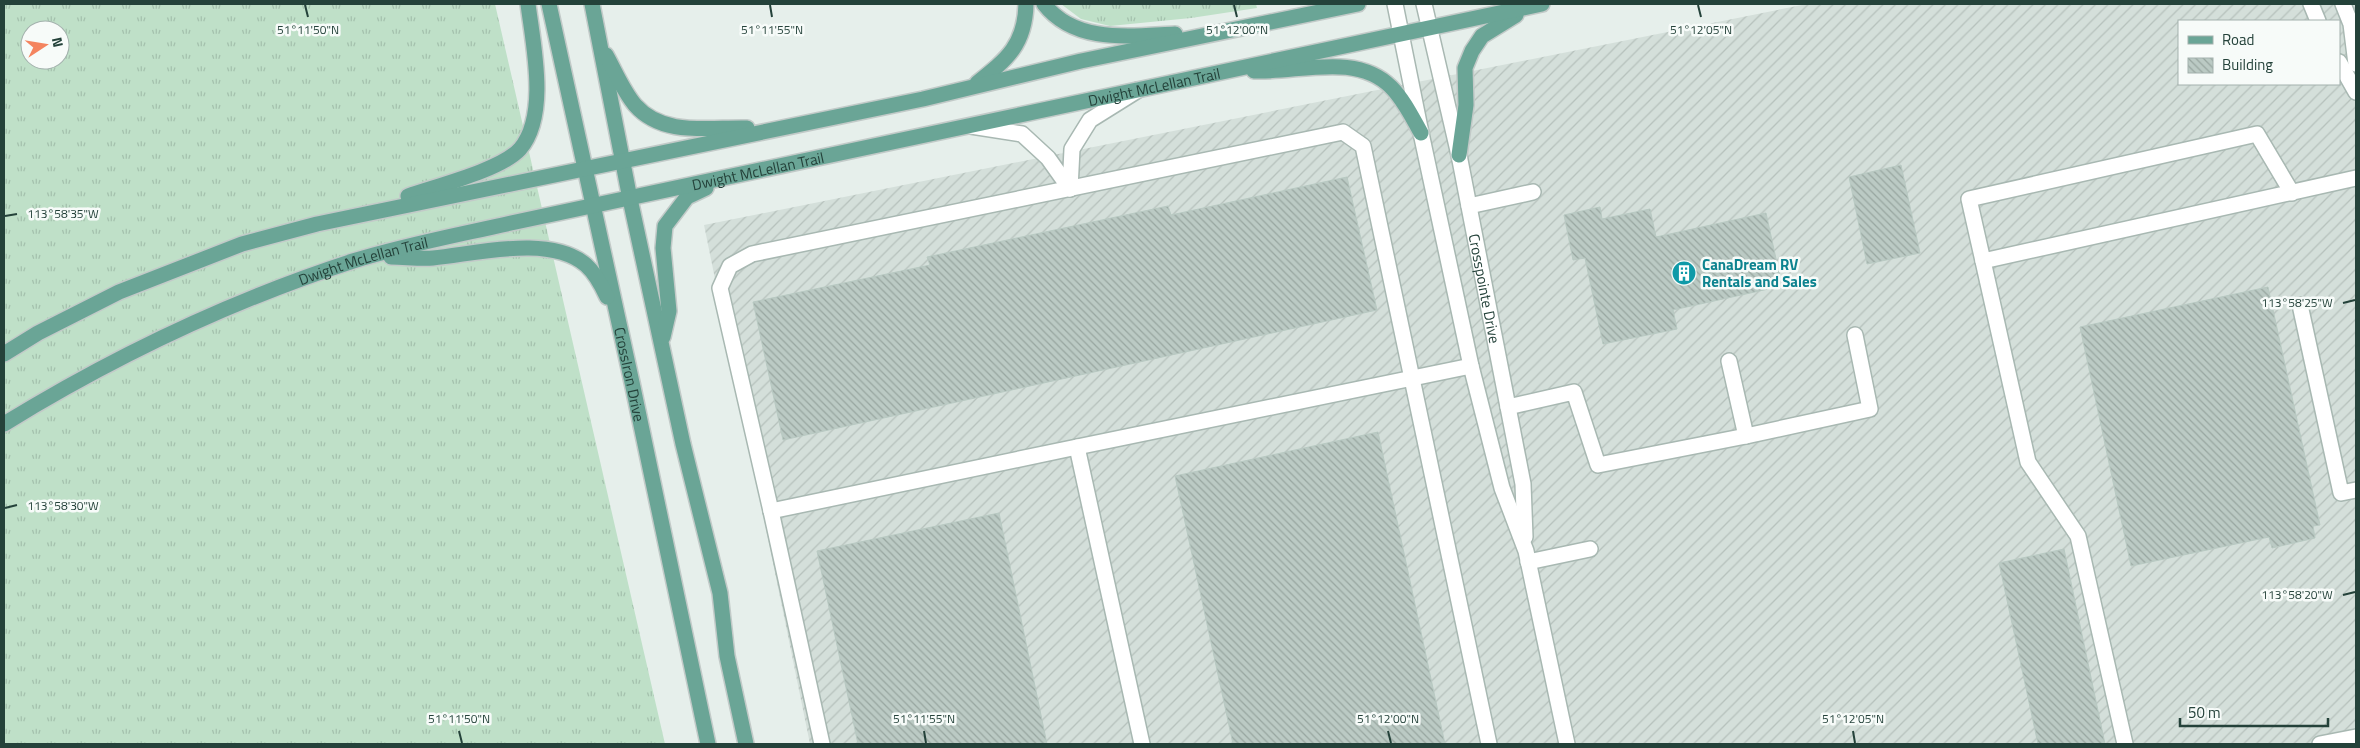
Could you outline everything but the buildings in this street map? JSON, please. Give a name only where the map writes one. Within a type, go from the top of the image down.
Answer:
[{"type":"main road","points":[[348,216],[477,172],[505,160],[520,149],[531,127],[537,98],[528,4]]},
{"type":"main road","name":"CrossIron Drive","points":[[549,4],[633,387],[708,744]]},
{"type":"main road","points":[[592,4],[630,199],[683,444],[720,594],[727,656],[746,744]]},
{"type":"main road","points":[[972,86],[1013,52],[1023,33],[1026,4]]},
{"type":"main road","points":[[1044,4],[1050,11],[1072,26],[1090,33],[1114,37],[1219,33]]},
{"type":"main road","points":[[4,354],[38,333],[119,292],[242,244],[348,216],[923,99],[972,86],[1358,4]]},
{"type":"main road","points":[[1459,155],[1466,105],[1465,68],[1472,51],[1482,36],[1499,24],[1539,4]]},
{"type":"main road","name":"Dwight McLellan Trail","points":[[4,424],[79,380],[163,337],[276,288],[372,256],[511,223],[1539,4]]},
{"type":"main road","points":[[600,46],[635,105],[666,126],[694,129],[771,129]]},
{"type":"main road","points":[[1232,70],[1277,72],[1338,66],[1364,71],[1378,76],[1392,87],[1405,103],[1421,133]]},
{"type":"main road","points":[[662,344],[669,311],[663,248],[665,226],[687,197],[733,176]]},
{"type":"main road","points":[[372,256],[431,258],[508,249],[548,250],[570,256],[586,265],[601,284],[616,314]]},
{"type":"street","name":"Crosspointe Drive","points":[[1395,4],[1471,366],[1502,488],[1527,556],[1567,744]]},
{"type":"street","name":"Crosspointe Drive","points":[[1424,4],[1459,155],[1523,484],[1527,556]]},
{"type":"street","points":[[2311,4],[2318,20]]},
{"type":"street","points":[[2343,4],[2351,24],[2356,64]]},
{"type":"street","points":[[2340,64],[2356,92]]},
{"type":"street","points":[[1070,189],[1072,149],[1090,120],[1138,90]]},
{"type":"street","points":[[971,126],[1022,134],[1048,158],[1070,189]]},
{"type":"street","points":[[822,744],[720,288],[730,266],[752,254],[1343,132],[1362,146],[1489,744]]},
{"type":"street","points":[[2125,744],[2078,536],[2028,462],[1969,199],[2257,134],[2292,193]]},
{"type":"street","points":[[1983,261],[2356,178]]},
{"type":"street","points":[[1469,206],[1533,192]]},
{"type":"street","points":[[2300,305],[2341,493],[2356,490]]},
{"type":"street","points":[[1508,407],[1574,392],[1598,465],[1746,436],[1870,410],[1855,335]]},
{"type":"street","points":[[1729,361],[1746,436]]},
{"type":"street","points":[[771,511],[1471,366]]},
{"type":"street","points":[[1077,447],[1142,744]]},
{"type":"street","points":[[1527,556],[1590,549]]},
{"type":"street","points":[[2320,744],[2356,737]]},
{"type":"shaded area","points":[[1807,4],[2356,4],[2356,744],[810,744],[704,225]]},
{"type":"green space","points":[[4,4],[495,4],[665,744],[4,744]]},
{"type":"green space","points":[[1061,4],[1256,4],[1257,8],[1191,18],[1110,26],[1081,19]]},
{"type":"place","name":"CanaDream RV Rentals and Sales","points":[[1684,273]]}]
